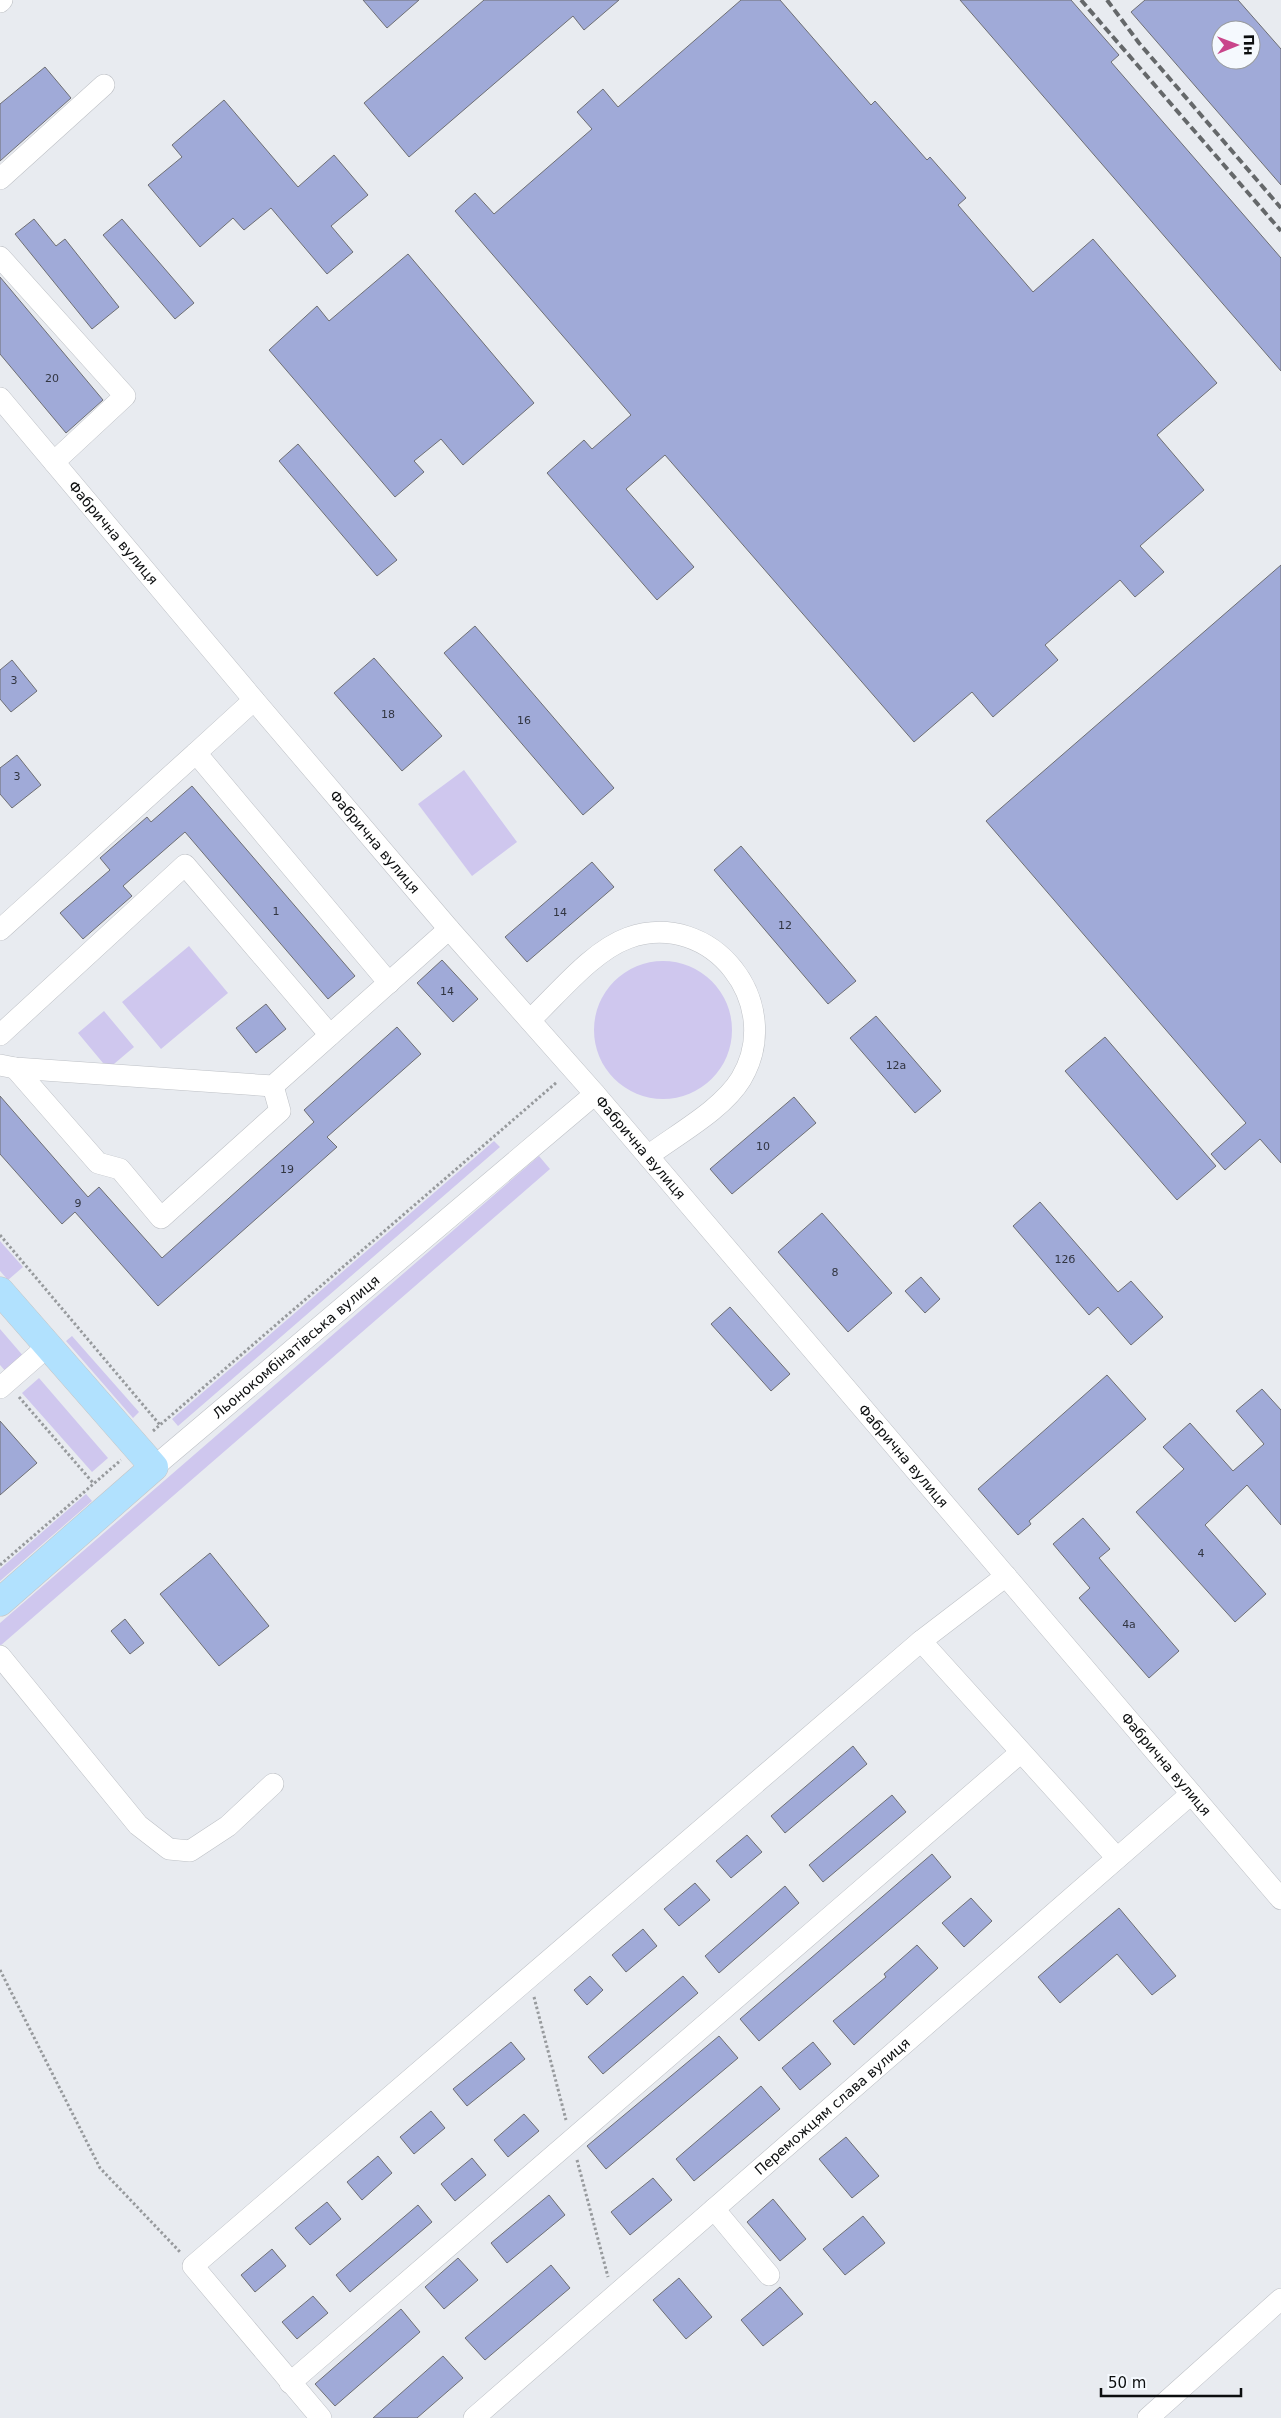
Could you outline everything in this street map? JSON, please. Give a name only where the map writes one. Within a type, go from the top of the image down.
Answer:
[{"type":"main road","points":[[0,1291],[154,1467]]},
{"type":"main road","name":"Льонокомбінатівська вулиця","points":[[0,1602],[154,1467]]},
{"type":"street","points":[[0,179],[104,85]]},
{"type":"street","points":[[0,257],[125,396],[54,462]]},
{"type":"street","name":"Фабрична вулиця","points":[[0,398],[449,929],[595,1094],[1281,1899]]},
{"type":"street","points":[[0,930],[254,700]]},
{"type":"street","points":[[196,753],[389,983]]},
{"type":"street","points":[[0,1035],[184,866],[330,1035]]},
{"type":"street","points":[[8,1066],[273,1086],[449,929]]},
{"type":"street","points":[[530,1020],[600,954],[629,938],[645,934],[678,935],[709,947],[734,970],[743,983],[754,1015],[755,1032],[748,1064],[740,1079],[718,1104],[648,1156]]},
{"type":"street","points":[[8,1066],[98,1164],[120,1169],[160,1218],[280,1111],[273,1086]]},
{"type":"street","name":"Льонокомбінатівська вулиця","points":[[154,1467],[595,1094]]},
{"type":"street","points":[[3,1385],[48,1346]]},
{"type":"street","points":[[321,2418],[193,2266],[921,1641],[1006,1576]]},
{"type":"street","points":[[921,1641],[1020,1753],[1117,1858]]},
{"type":"street","points":[[0,1656],[138,1824],[169,1849],[190,1850],[228,1826],[273,1784]]},
{"type":"street","points":[[290,2382],[1020,1753]]},
{"type":"street","name":"Переможцям слава вулиця","points":[[474,2418],[1191,1794]]},
{"type":"street","points":[[714,2209],[769,2275]]},
{"type":"street","points":[[1148,2418],[1281,2299]]},
{"type":"path","points":[[0,1565],[557,1082]]},
{"type":"path","points":[[0,1235],[160,1425]]},
{"type":"path","points":[[3,1385],[94,1484]]},
{"type":"path","points":[[0,1970],[100,2168],[193,2266]]},
{"type":"shaded area","points":[[464,770],[517,842],[472,876],[418,804]]},
{"type":"shaded area","points":[[189,946],[228,993],[161,1049],[122,1002]]},
{"type":"shaded area","points":[[663,961],[689,967],[701,973],[711,982],[720,992],[726,1004],[732,1030],[726,1056],[720,1068],[711,1078],[701,1087],[689,1093],[663,1099],[637,1093],[625,1087],[615,1078],[606,1068],[600,1056],[594,1030],[600,1004],[606,992],[615,982],[625,973],[637,967]]},
{"type":"shaded area","points":[[104,1011],[134,1047],[108,1069],[78,1033]]},
{"type":"shaded area","points":[[494,1141],[500,1147],[178,1426],[172,1419]]},
{"type":"shaded area","points":[[539,1156],[550,1169],[0,1646],[0,1623]]},
{"type":"shaded area","points":[[0,1241],[23,1267],[8,1280],[0,1271]]},
{"type":"shaded area","points":[[0,1329],[25,1358],[8,1374],[0,1365]]},
{"type":"shaded area","points":[[72,1336],[139,1412],[133,1418],[66,1341]]},
{"type":"shaded area","points":[[39,1378],[108,1458],[92,1472],[22,1393]]},
{"type":"shaded area","points":[[86,1494],[92,1501],[0,1581],[0,1569]]},
{"type":"building","points":[[363,0],[419,0],[387,28]]},
{"type":"building","points":[[484,0],[619,0],[584,30],[573,16],[409,157],[364,103]]},
{"type":"building","points":[[741,0],[780,0],[871,105],[875,101],[927,160],[930,157],[966,198],[958,205],[1033,292],[1093,239],[1217,383],[1157,435],[1204,490],[1140,546],[1164,572],[1135,597],[1120,580],[1045,645],[1058,660],[993,717],[972,692],[914,742],[665,455],[626,489],[694,567],[657,600],[547,473],[584,440],[592,449],[631,415],[455,211],[475,193],[494,214],[592,129],[577,112],[603,89],[618,107]]},
{"type":"building","points":[[960,0],[1071,0],[1119,55],[1111,62],[1281,258],[1281,371]]},
{"type":"building","points":[[1145,0],[1238,0],[1256,20],[1211,20],[1211,70],[1261,70],[1261,26],[1281,49],[1281,185],[1131,12]]},
{"type":"building","points":[[45,67],[71,98],[0,161],[0,104]]},
{"type":"building","points":[[224,100],[298,187],[334,155],[368,195],[331,226],[353,252],[327,274],[271,208],[244,230],[233,218],[200,247],[148,185],[182,157],[172,145]]},
{"type":"building","points":[[34,219],[56,246],[65,239],[119,307],[92,329],[15,234]]},
{"type":"building","points":[[122,219],[194,303],[175,319],[103,235]]},
{"type":"building","points":[[408,254],[534,403],[463,465],[441,439],[414,461],[424,472],[395,497],[269,350],[317,306],[329,321]]},
{"type":"building","points":[[0,277],[103,400],[66,433],[0,354]]},
{"type":"building","points":[[298,444],[397,560],[377,576],[279,461]]},
{"type":"building","points":[[1281,565],[1281,1163],[1260,1139],[1225,1170],[1211,1154],[1246,1123],[986,821]]},
{"type":"building","points":[[475,626],[614,788],[583,815],[444,653]]},
{"type":"building","points":[[374,658],[442,736],[402,771],[334,693]]},
{"type":"building","points":[[12,660],[37,691],[11,712],[0,699],[0,670]]},
{"type":"building","points":[[17,755],[41,785],[12,808],[0,794],[0,768]]},
{"type":"building","points":[[192,786],[355,976],[328,999],[185,832],[123,886],[132,896],[83,939],[60,913],[110,870],[100,858],[147,817],[151,822]]},
{"type":"building","points":[[741,846],[856,981],[828,1004],[714,870]]},
{"type":"building","points":[[592,862],[614,887],[527,962],[505,937]]},
{"type":"building","points":[[442,960],[478,999],[453,1022],[417,983]]},
{"type":"building","points":[[266,1004],[286,1029],[256,1053],[236,1028]]},
{"type":"building","points":[[876,1016],[941,1091],[915,1113],[850,1038]]},
{"type":"building","points":[[397,1027],[421,1054],[327,1137],[337,1147],[158,1306],[75,1212],[62,1224],[0,1154],[0,1096],[88,1197],[99,1187],[162,1258],[314,1122],[304,1110]]},
{"type":"building","points":[[1105,1037],[1216,1166],[1177,1200],[1065,1071]]},
{"type":"building","points":[[794,1097],[816,1123],[732,1194],[710,1169]]},
{"type":"building","points":[[1040,1202],[1118,1292],[1131,1281],[1163,1317],[1131,1345],[1098,1307],[1089,1315],[1013,1226]]},
{"type":"building","points":[[822,1213],[892,1293],[848,1332],[778,1252]]},
{"type":"building","points":[[921,1277],[940,1299],[925,1313],[905,1291]]},
{"type":"building","points":[[730,1307],[790,1374],[771,1391],[711,1324]]},
{"type":"building","points":[[1107,1375],[1146,1419],[1029,1521],[1031,1524],[1018,1535],[978,1489]]},
{"type":"building","points":[[1262,1389],[1281,1410],[1281,1525],[1247,1485],[1205,1525],[1266,1594],[1235,1622],[1136,1512],[1184,1469],[1163,1447],[1190,1423],[1233,1471],[1264,1444],[1236,1411]]},
{"type":"building","points":[[0,1421],[37,1463],[0,1495]]},
{"type":"building","points":[[1083,1518],[1110,1549],[1099,1558],[1179,1651],[1149,1678],[1079,1598],[1090,1588],[1053,1544]]},
{"type":"building","points":[[210,1553],[269,1626],[219,1666],[160,1594]]},
{"type":"building","points":[[125,1619],[144,1643],[130,1654],[111,1631]]},
{"type":"building","points":[[853,1746],[867,1764],[785,1833],[771,1816]]},
{"type":"building","points":[[892,1795],[906,1812],[823,1882],[809,1865]]},
{"type":"building","points":[[747,1835],[762,1852],[731,1878],[716,1861]]},
{"type":"building","points":[[932,1854],[951,1877],[759,2041],[740,2019]]},
{"type":"building","points":[[695,1883],[710,1900],[679,1926],[664,1909]]},
{"type":"building","points":[[785,1886],[799,1903],[719,1973],[705,1956]]},
{"type":"building","points":[[971,1898],[992,1921],[964,1947],[942,1923]]},
{"type":"building","points":[[1119,1908],[1176,1976],[1152,1995],[1117,1954],[1060,2003],[1038,1977]]},
{"type":"building","points":[[643,1929],[657,1946],[626,1972],[612,1955]]},
{"type":"building","points":[[917,1945],[938,1968],[854,2045],[833,2021],[886,1977],[884,1974]]},
{"type":"building","points":[[590,1976],[603,1990],[587,2005],[574,1990]]},
{"type":"building","points":[[683,1976],[698,1993],[603,2074],[588,2057]]},
{"type":"building","points":[[719,2036],[738,2058],[606,2169],[587,2146]]},
{"type":"building","points":[[511,2042],[525,2059],[467,2106],[453,2089]]},
{"type":"building","points":[[813,2042],[831,2064],[800,2090],[782,2068]]},
{"type":"building","points":[[761,2086],[780,2109],[694,2181],[676,2159]]},
{"type":"building","points":[[431,2111],[445,2128],[414,2154],[400,2137]]},
{"type":"building","points":[[524,2114],[539,2131],[508,2157],[494,2140]]},
{"type":"building","points":[[846,2137],[879,2176],[852,2198],[819,2159]]},
{"type":"building","points":[[378,2156],[392,2173],[362,2200],[347,2182]]},
{"type":"building","points":[[472,2158],[486,2175],[455,2201],[441,2184]]},
{"type":"building","points":[[653,2178],[672,2200],[630,2235],[611,2212]]},
{"type":"building","points":[[549,2195],[565,2215],[507,2263],[491,2243]]},
{"type":"building","points":[[773,2199],[806,2239],[780,2261],[747,2222]]},
{"type":"building","points":[[327,2202],[341,2219],[310,2245],[295,2228]]},
{"type":"building","points":[[418,2205],[432,2222],[350,2292],[336,2275]]},
{"type":"building","points":[[863,2216],[885,2243],[845,2275],[823,2249]]},
{"type":"building","points":[[272,2249],[286,2266],[255,2292],[241,2275]]},
{"type":"building","points":[[458,2258],[478,2280],[444,2309],[425,2287]]},
{"type":"building","points":[[551,2265],[570,2288],[485,2360],[465,2338]]},
{"type":"building","points":[[679,2278],[712,2317],[686,2339],[653,2300]]},
{"type":"building","points":[[780,2287],[803,2314],[763,2346],[741,2320]]},
{"type":"building","points":[[313,2296],[328,2313],[297,2339],[282,2322]]},
{"type":"building","points":[[401,2309],[420,2332],[335,2406],[315,2384]]},
{"type":"building","points":[[443,2356],[463,2378],[417,2418],[373,2418]]},
{"type":"railway","points":[[1081,0],[1281,231]]},
{"type":"railway","points":[[1107,0],[1139,43],[1281,208]]}]
